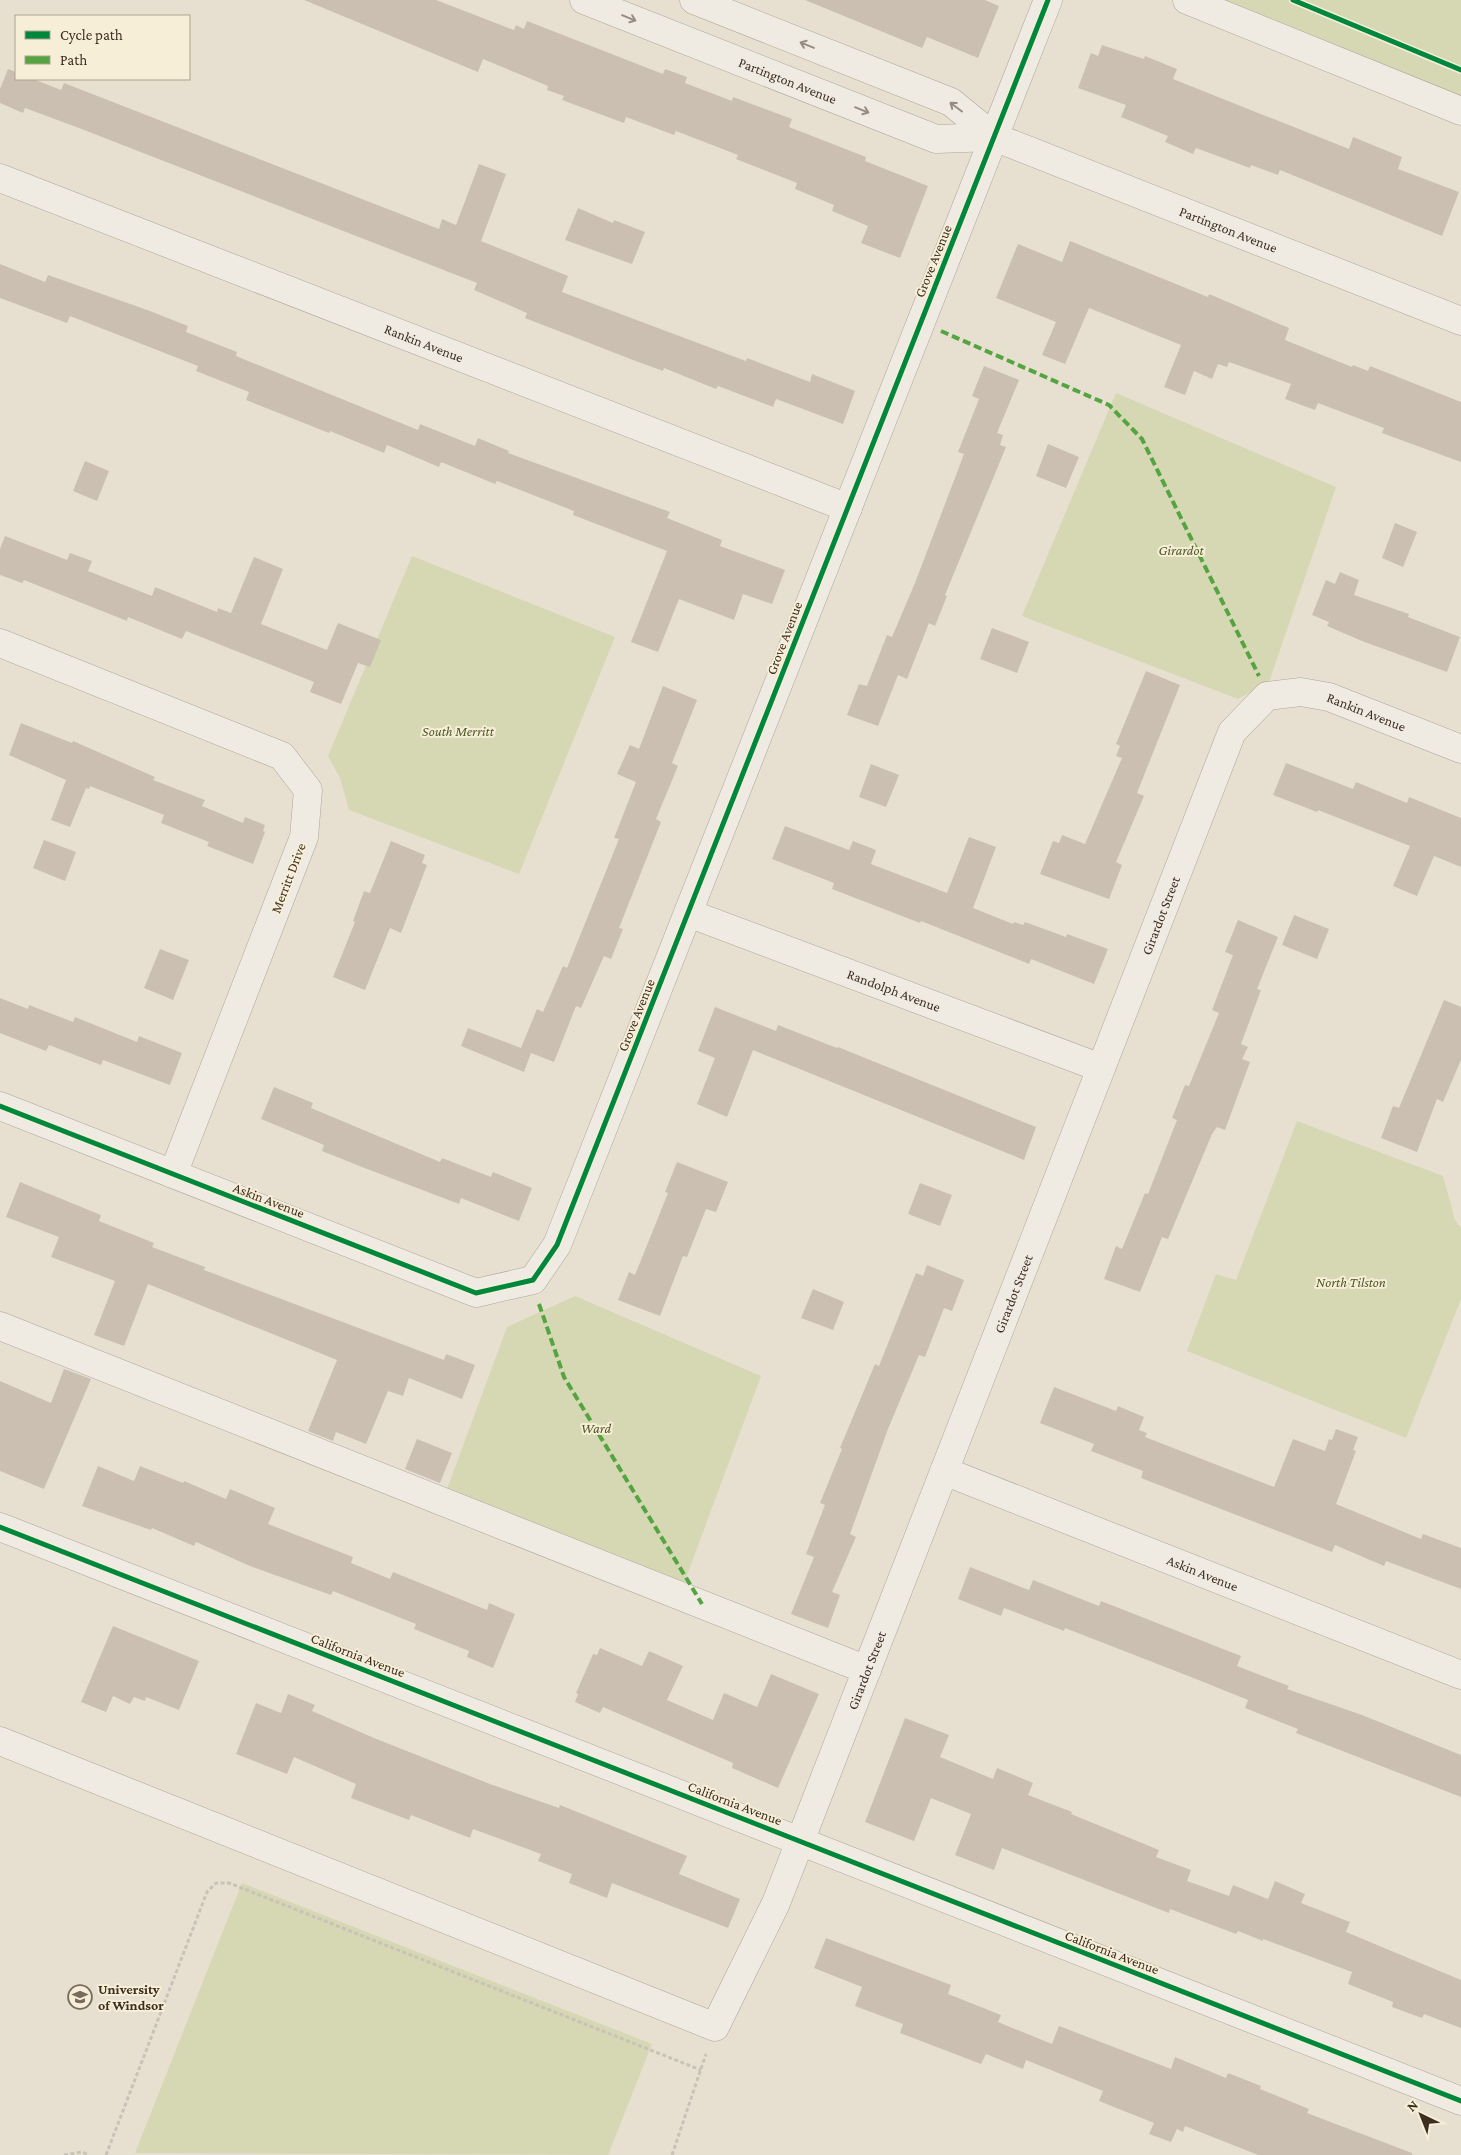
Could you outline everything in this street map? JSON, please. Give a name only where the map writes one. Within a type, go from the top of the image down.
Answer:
[{"type":"street","name":"Partington Avenue","points":[[584,0],[936,139],[994,138]]},
{"type":"street","name":"Partington Avenue","points":[[694,0],[951,102],[994,138],[1461,322]]},
{"type":"street","name":"Grove Avenue","points":[[533,1280],[557,1246],[1048,0]]},
{"type":"street","points":[[1187,0],[1461,111]]},
{"type":"street","name":"Rankin Avenue","points":[[0,178],[848,508]]},
{"type":"street","name":"Merritt Drive","points":[[0,643],[282,756],[308,790],[304,837],[173,1174]]},
{"type":"street","name":"Rankin Avenue","points":[[1267,696],[1301,692],[1329,697],[1461,749]]},
{"type":"street","name":"Girardot Street","points":[[715,2027],[776,1903],[1232,732],[1267,696]]},
{"type":"street","name":"Randolph Avenue","points":[[688,913],[1100,1068]]},
{"type":"street","name":"Askin Avenue","points":[[0,1106],[476,1293],[533,1280]]},
{"type":"street","points":[[0,1326],[867,1670]]},
{"type":"street","name":"Askin Avenue","points":[[944,1472],[1461,1675]]},
{"type":"street","name":"California Avenue","points":[[0,1527],[1461,2101]]},
{"type":"street","points":[[0,1741],[715,2027]]},
{"type":"path","points":[[106,2155],[208,1892],[216,1883],[229,1883],[701,2070]]},
{"type":"path","points":[[672,2155],[715,2027]]},
{"type":"path","points":[[64,2155],[82,2152],[89,2155]]},
{"type":"green space","points":[[1199,0],[1461,0],[1461,103]]},
{"type":"green space","name":"Girardot","points":[[1116,393],[1336,487],[1269,682],[1238,699],[1022,616]]},
{"type":"green space","name":"South Merritt","points":[[412,556],[615,637],[519,874],[349,810],[340,778],[328,756]]},
{"type":"green space","name":"North Tilston","points":[[1297,1121],[1443,1176],[1455,1220],[1461,1228],[1461,1299],[1406,1438],[1187,1351],[1216,1274],[1236,1280]]},
{"type":"green space","name":"Ward","points":[[575,1296],[761,1376],[683,1586],[447,1489],[507,1327]]},
{"type":"green space","points":[[242,1883],[652,2044],[608,2155],[135,2153]]},
{"type":"building","points":[[304,0],[436,0],[514,30],[516,25],[524,29],[527,21],[663,74],[665,69],[687,77],[685,83],[732,101],[733,97],[792,119],[789,127],[866,157],[865,161],[928,186],[900,258],[861,243],[868,226],[832,211],[834,205],[795,189],[797,183],[736,159],[738,155],[676,131],[674,135],[626,117],[624,123],[562,100],[564,96],[547,90],[548,86],[483,59],[478,72]]},
{"type":"building","points":[[805,0],[985,0],[999,6],[978,58],[927,37],[922,48]]},
{"type":"building","points":[[1102,45],[1144,59],[1145,56],[1177,69],[1173,79],[1349,149],[1353,137],[1402,157],[1398,169],[1459,192],[1442,236],[1280,170],[1278,175],[1251,165],[1250,168],[1196,148],[1193,154],[1165,142],[1168,136],[1121,117],[1126,105],[1078,88],[1091,53],[1098,56]]},
{"type":"building","points":[[8,69],[15,72],[15,80],[36,80],[61,90],[64,83],[439,229],[442,219],[456,225],[479,164],[506,174],[481,241],[568,276],[562,292],[746,361],[747,358],[810,382],[812,374],[855,391],[843,424],[776,399],[773,407],[718,386],[716,389],[664,368],[663,371],[633,360],[525,318],[527,313],[474,290],[477,283],[79,128],[25,108],[23,113],[0,103],[0,89]]},
{"type":"building","points":[[578,208],[613,223],[614,220],[645,232],[632,264],[565,240]]},
{"type":"building","points":[[1070,241],[1208,297],[1209,294],[1289,328],[1285,340],[1352,367],[1353,365],[1368,371],[1370,366],[1461,402],[1461,462],[1382,433],[1384,428],[1318,403],[1315,410],[1285,399],[1291,384],[1229,362],[1227,367],[1218,364],[1212,379],[1194,371],[1185,395],[1164,387],[1181,345],[1089,308],[1065,364],[1042,355],[1056,322],[996,298],[1018,244],[1062,262]]},
{"type":"building","points":[[0,264],[45,282],[48,275],[188,326],[186,332],[237,352],[236,356],[418,430],[420,424],[475,446],[478,438],[509,451],[508,453],[670,512],[667,518],[722,540],[720,546],[785,570],[772,604],[743,594],[734,620],[679,599],[658,652],[631,642],[667,551],[573,515],[574,511],[497,481],[495,484],[441,462],[439,467],[387,445],[384,453],[330,431],[329,433],[246,400],[249,392],[196,371],[198,366],[70,316],[67,323],[0,298]]},
{"type":"building","points":[[984,366],[1019,380],[997,433],[1003,435],[1000,445],[1006,447],[945,595],[947,596],[935,626],[929,623],[907,679],[898,675],[878,726],[847,715],[859,684],[867,686],[887,635],[892,637],[915,583],[964,454],[958,452],[979,399],[972,396]]},
{"type":"building","points":[[1048,444],[1079,457],[1066,488],[1036,476]]},
{"type":"building","points":[[85,461],[109,471],[97,501],[73,491]]},
{"type":"building","points":[[1395,523],[1417,532],[1403,567],[1382,558]]},
{"type":"building","points":[[5,536],[67,560],[70,553],[92,561],[88,571],[152,596],[155,587],[217,612],[218,608],[231,613],[254,557],[283,569],[261,624],[327,650],[338,623],[381,640],[370,667],[358,663],[341,704],[310,692],[314,682],[186,631],[182,639],[128,617],[127,621],[24,580],[22,583],[0,575],[0,549]]},
{"type":"building","points":[[1340,572],[1359,580],[1354,595],[1409,614],[1408,617],[1460,637],[1447,672],[1362,641],[1327,626],[1329,622],[1312,615],[1326,580],[1335,584]]},
{"type":"building","points":[[992,628],[1029,642],[1017,673],[980,659]]},
{"type":"building","points":[[1146,671],[1180,685],[1137,793],[1144,796],[1116,862],[1122,865],[1109,899],[1040,874],[1053,841],[1059,843],[1062,835],[1085,844],[1122,758],[1116,756],[1120,746],[1116,744]]},
{"type":"building","points":[[663,686],[697,700],[672,763],[678,766],[656,819],[661,822],[619,928],[623,929],[611,959],[604,956],[581,1008],[576,1006],[554,1062],[531,1053],[524,1072],[461,1046],[468,1028],[521,1048],[537,1009],[543,1012],[563,966],[567,968],[619,839],[614,838],[636,782],[617,774],[630,745],[639,749]]},
{"type":"building","points":[[21,723],[72,743],[73,741],[155,777],[153,780],[205,800],[202,806],[243,823],[245,817],[265,825],[263,831],[265,832],[253,864],[207,846],[209,842],[161,823],[164,815],[90,786],[89,789],[86,788],[70,827],[51,820],[66,780],[9,755]]},
{"type":"building","points":[[1286,763],[1353,789],[1356,782],[1407,803],[1409,797],[1461,818],[1461,867],[1434,856],[1417,896],[1393,886],[1410,846],[1318,810],[1317,812],[1273,795]]},
{"type":"building","points":[[871,764],[899,775],[886,807],[859,797]]},
{"type":"building","points":[[785,826],[849,850],[853,841],[876,850],[871,864],[947,893],[969,837],[996,847],[973,908],[1013,924],[1014,922],[1023,925],[1025,922],[1066,937],[1067,934],[1108,949],[1094,984],[1031,959],[1029,964],[921,921],[920,923],[832,889],[834,883],[772,859]]},
{"type":"building","points":[[44,840],[76,852],[65,881],[33,868]]},
{"type":"building","points":[[391,841],[425,855],[422,863],[427,865],[401,933],[390,928],[365,990],[333,977],[355,922],[353,921],[364,891],[370,893]]},
{"type":"building","points":[[1294,915],[1329,929],[1317,959],[1282,945]]},
{"type":"building","points":[[1238,920],[1278,937],[1257,989],[1261,990],[1241,1044],[1248,1047],[1242,1059],[1250,1062],[1225,1130],[1217,1127],[1212,1134],[1168,1239],[1162,1237],[1140,1292],[1104,1279],[1116,1246],[1122,1249],[1145,1193],[1148,1194],[1177,1120],[1172,1118],[1185,1085],[1189,1086],[1219,1013],[1212,1010],[1233,955],[1225,952]]},
{"type":"building","points":[[160,949],[189,960],[173,1000],[144,988]]},
{"type":"building","points":[[0,998],[28,1009],[29,1005],[73,1022],[75,1017],[137,1042],[139,1036],[182,1053],[170,1085],[103,1060],[101,1065],[49,1045],[46,1051],[0,1033]]},
{"type":"building","points":[[1444,1000],[1461,1007],[1461,1060],[1443,1102],[1437,1099],[1417,1152],[1381,1138],[1393,1106],[1399,1108]]},
{"type":"building","points":[[715,1007],[776,1031],[778,1025],[838,1047],[1036,1127],[1024,1160],[753,1050],[727,1117],[697,1104],[715,1058],[698,1051]]},
{"type":"building","points":[[274,1087],[313,1103],[311,1108],[440,1162],[442,1158],[491,1177],[493,1172],[532,1188],[519,1221],[461,1198],[459,1204],[362,1167],[322,1151],[324,1145],[261,1119]]},
{"type":"building","points":[[677,1162],[728,1182],[716,1212],[706,1209],[687,1257],[683,1256],[660,1316],[618,1300],[629,1272],[635,1275],[668,1193],[665,1192]]},
{"type":"building","points":[[20,1182],[101,1215],[99,1221],[154,1243],[152,1247],[205,1267],[204,1270],[444,1360],[446,1354],[475,1365],[462,1399],[409,1378],[403,1396],[388,1391],[366,1444],[336,1432],[333,1441],[308,1431],[337,1360],[148,1284],[124,1346],[94,1335],[115,1281],[51,1257],[59,1237],[6,1217]]},
{"type":"building","points":[[920,1183],[952,1195],[940,1226],[908,1214]]},
{"type":"building","points":[[927,1265],[964,1280],[952,1311],[944,1308],[925,1357],[919,1355],[888,1429],[850,1534],[856,1537],[832,1592],[840,1595],[828,1628],[791,1614],[814,1557],[806,1554],[825,1505],[820,1503],[842,1449],[840,1448],[875,1364],[879,1366],[916,1273],[923,1276]]},
{"type":"building","points":[[813,1289],[844,1302],[833,1330],[801,1318]]},
{"type":"building","points":[[64,1369],[91,1379],[44,1489],[0,1471],[0,1381],[51,1403]]},
{"type":"building","points":[[1054,1387],[1116,1411],[1118,1406],[1144,1417],[1139,1430],[1147,1433],[1145,1437],[1274,1487],[1293,1439],[1325,1451],[1329,1439],[1332,1440],[1336,1429],[1358,1437],[1353,1450],[1356,1451],[1336,1504],[1421,1539],[1423,1534],[1461,1548],[1461,1589],[1386,1561],[1384,1566],[1335,1545],[1332,1552],[1141,1478],[1143,1471],[1091,1451],[1094,1444],[1040,1423]]},
{"type":"building","points":[[417,1439],[452,1453],[440,1483],[405,1469]]},
{"type":"building","points":[[98,1466],[134,1481],[140,1466],[183,1483],[184,1481],[226,1499],[230,1489],[275,1508],[268,1524],[353,1557],[351,1563],[390,1579],[393,1572],[487,1610],[489,1603],[515,1614],[493,1668],[467,1657],[469,1651],[414,1629],[416,1624],[333,1591],[331,1595],[250,1566],[196,1542],[194,1546],[152,1528],[151,1530],[82,1506]]},
{"type":"building","points":[[970,1567],[1029,1590],[1033,1580],[1099,1606],[1101,1601],[1241,1656],[1237,1666],[1289,1686],[1287,1689],[1362,1715],[1461,1755],[1461,1797],[1296,1733],[1298,1729],[1245,1708],[1248,1700],[1196,1679],[1065,1628],[1064,1631],[1004,1608],[1001,1616],[958,1599]]},
{"type":"building","points":[[113,1626],[199,1661],[179,1710],[146,1697],[145,1701],[134,1697],[130,1704],[113,1696],[106,1712],[81,1702]]},
{"type":"building","points":[[600,1648],[642,1666],[649,1651],[683,1666],[667,1700],[713,1720],[724,1693],[757,1707],[771,1674],[819,1694],[778,1788],[732,1768],[733,1763],[603,1707],[600,1713],[575,1702],[578,1694],[576,1693],[593,1654],[597,1655]]},
{"type":"building","points":[[288,1694],[315,1705],[312,1711],[374,1738],[490,1784],[559,1808],[560,1805],[687,1856],[679,1874],[740,1899],[728,1928],[612,1883],[607,1898],[569,1883],[572,1874],[538,1861],[541,1854],[473,1829],[470,1838],[411,1815],[409,1820],[351,1798],[356,1784],[294,1757],[287,1774],[236,1754],[256,1703],[281,1713]]},
{"type":"building","points":[[905,1718],[949,1735],[940,1757],[993,1779],[997,1768],[1033,1783],[1028,1795],[1159,1850],[1156,1857],[1191,1870],[1187,1881],[1229,1896],[1233,1885],[1268,1899],[1275,1881],[1305,1894],[1301,1903],[1350,1922],[1346,1932],[1461,1980],[1461,2028],[1424,2014],[1422,2018],[1392,2007],[1393,2002],[1348,1984],[1352,1972],[1263,1939],[1263,1941],[1238,1931],[1236,1934],[1170,1909],[1169,1913],[1002,1848],[994,1870],[955,1855],[971,1814],[931,1798],[914,1841],[865,1822]]},
{"type":"building","points":[[826,1938],[951,1985],[948,1994],[1001,2015],[998,2022],[1052,2044],[1059,2026],[1171,2069],[1175,2057],[1226,2078],[1228,2073],[1261,2086],[1260,2089],[1309,2109],[1307,2113],[1412,2153],[1412,2155],[1258,2155],[1185,2126],[1183,2132],[1177,2129],[1171,2142],[1149,2134],[1154,2123],[1099,2101],[1103,2091],[1026,2060],[1023,2069],[986,2054],[981,2064],[900,2033],[903,2024],[855,2006],[862,1987],[814,1968]]},
{"type":"marked path","points":[[941,331],[1109,405],[1142,439],[1259,676]]},
{"type":"marked path","points":[[539,1304],[564,1377],[702,1604]]},
{"type":"cycle path","points":[[0,1106],[476,1293],[533,1280],[557,1245],[1048,0]]},
{"type":"cycle path","points":[[1293,0],[1461,70]]},
{"type":"cycle path","points":[[0,1527],[1461,2101]]},
{"type":"place","name":"University of Windsor","points":[[80,1997]]}]
